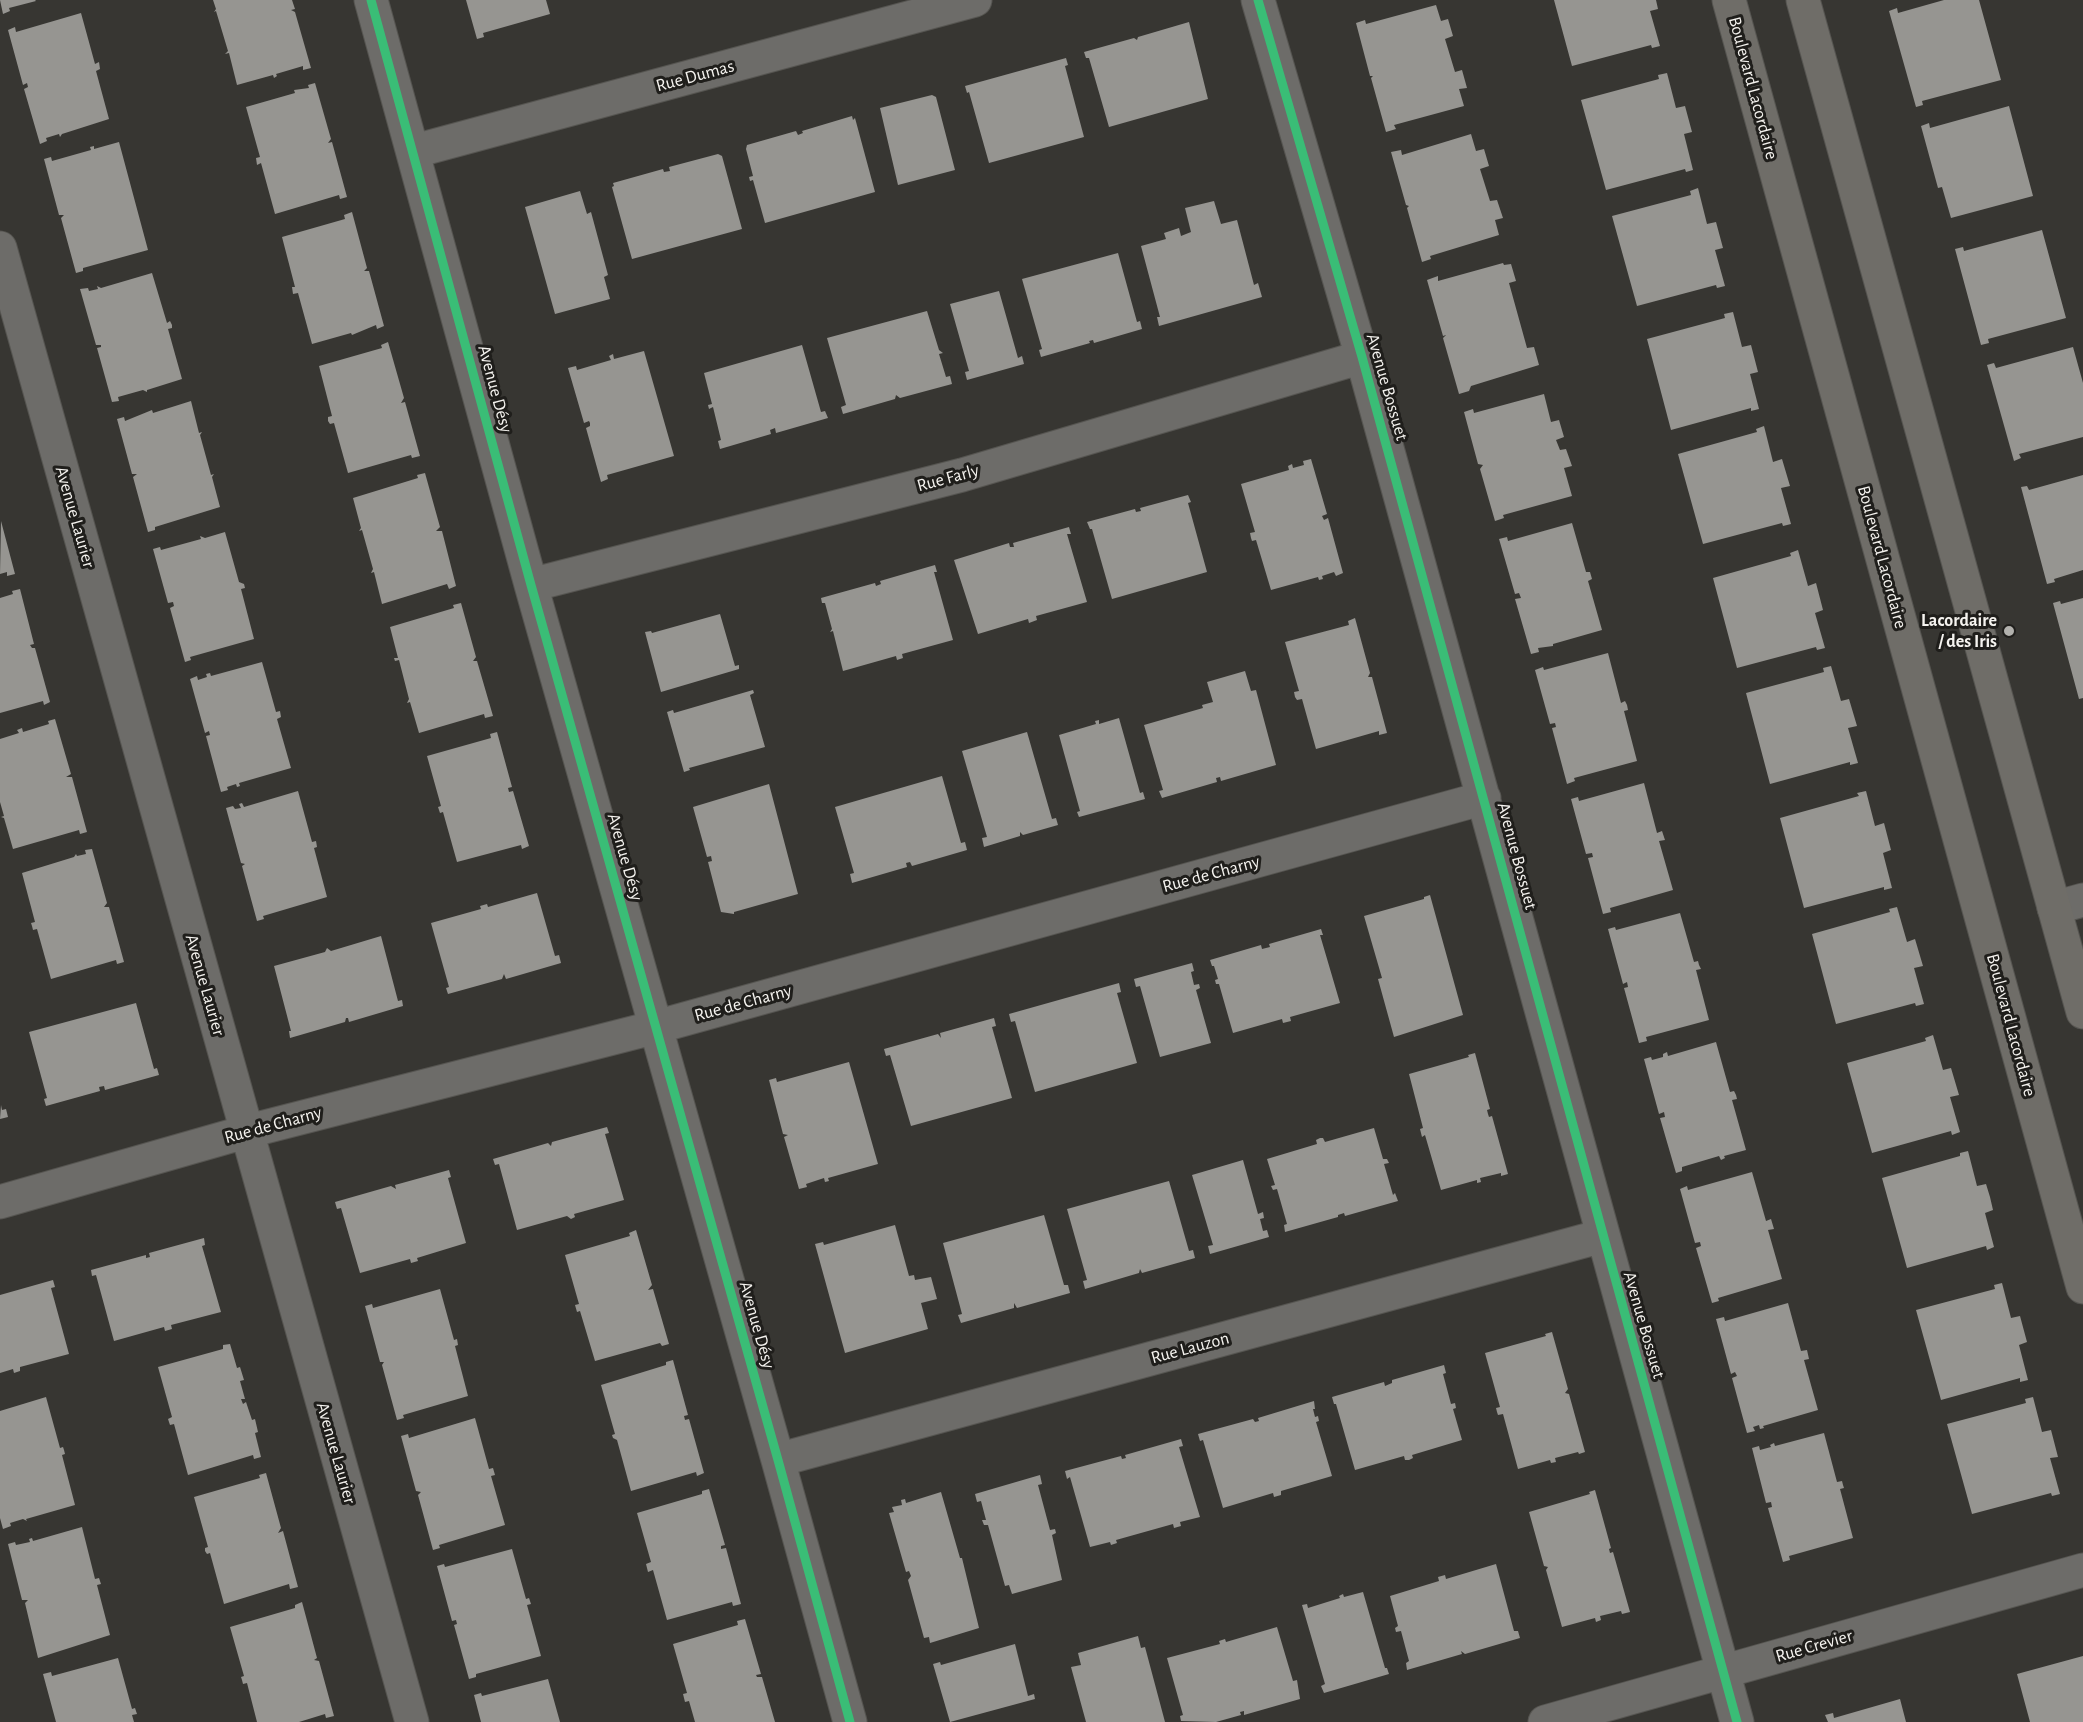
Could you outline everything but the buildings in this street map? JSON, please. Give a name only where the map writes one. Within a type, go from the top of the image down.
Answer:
[{"type":"main road","name":"Boulevard Lacordaire","points":[[1729,0],[2083,1287]]},
{"type":"main road","points":[[1803,0],[2069,904],[2083,1012]]},
{"type":"street","name":"Avenue Désy","points":[[371,0],[415,151],[531,585],[850,1722]]},
{"type":"street","name":"Rue Dumas","points":[[415,151],[975,0]]},
{"type":"street","name":"Avenue Bossuet","points":[[1258,0],[1362,357],[1737,1722]]},
{"type":"street","name":"Avenue Laurier","points":[[0,248],[411,1722]]},
{"type":"street","name":"Rue Farly","points":[[531,585],[962,475],[1362,357]]},
{"type":"street","name":"Rue de Charny","points":[[0,1202],[245,1132],[656,1027],[1484,798]]},
{"type":"street","name":"Rue Lauzon","points":[[778,1460],[1602,1236]]},
{"type":"street","name":"Rue Crevier","points":[[1545,1722],[2083,1569]]},
{"type":"cycle path","points":[[371,0],[531,585],[850,1722]]},
{"type":"cycle path","points":[[1258,0],[1362,357],[1737,1722]]},
{"type":"place","name":"Lacordaire / des Iris","points":[[2009,631]]}]
